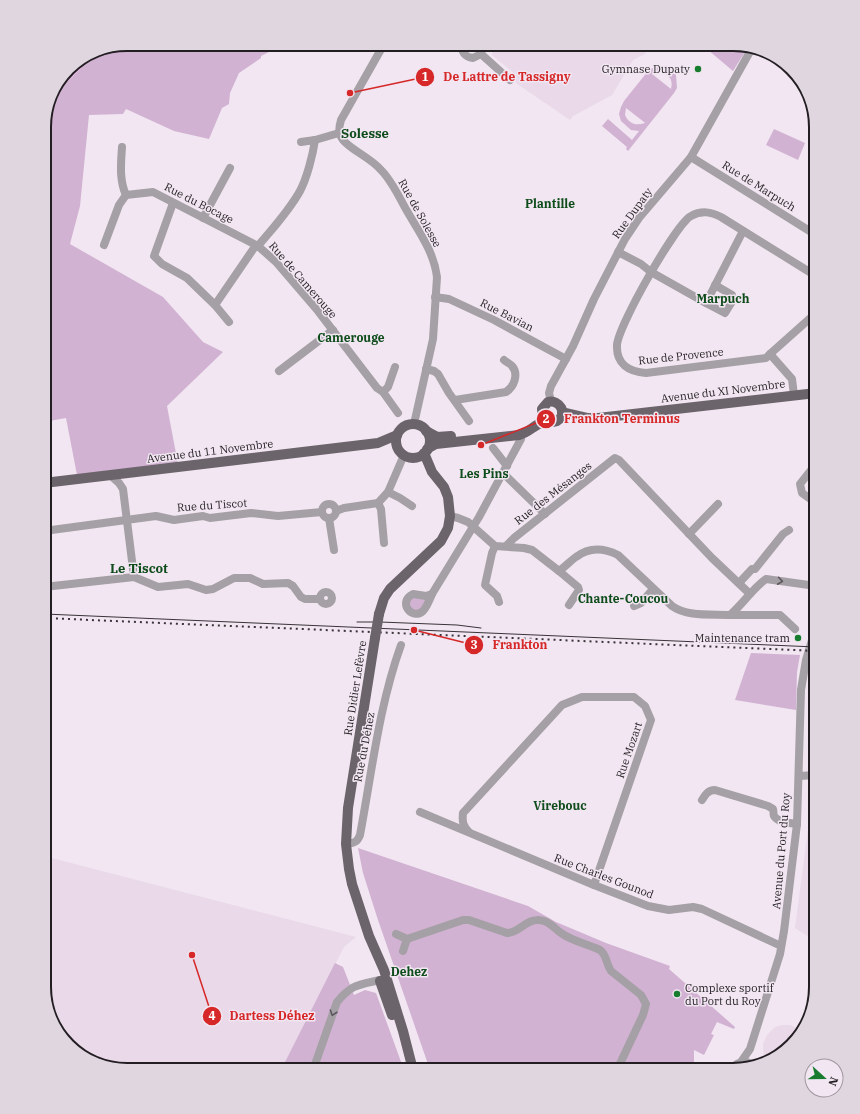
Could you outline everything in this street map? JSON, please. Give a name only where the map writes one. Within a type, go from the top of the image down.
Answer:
[{"type":"main road","name":"Avenue du XI Novembre","points":[[562,412],[588,418],[598,418],[809,393]]},
{"type":"main road","points":[[550,402],[560,405],[562,412],[560,418],[551,422],[540,423],[525,433],[519,435],[436,444],[414,457],[401,452],[396,441],[397,435],[404,427],[414,424],[423,427],[433,436],[440,437],[524,427],[534,421],[545,404],[550,402]]},
{"type":"main road","points":[[542,409],[543,418],[548,422]]},
{"type":"main road","points":[[426,431],[430,440],[426,451]]},
{"type":"main road","name":"Avenue du 11 Novembre","points":[[51,482],[378,444],[397,435]]},
{"type":"main road","name":"Avenue du 11 Novembre","points":[[378,444],[401,452]]},
{"type":"main road","name":"Rue Didier Lefèvre","points":[[426,451],[432,472]]},
{"type":"main road","name":"Rue Didier Lefèvre","points":[[411,1063],[381,961],[369,936],[352,884],[346,844],[348,808],[378,614],[384,598],[390,589],[442,541],[448,528],[450,516],[448,497],[444,487],[432,472],[414,457]]},
{"type":"main road","name":"Rue Didier Lefèvre","points":[[369,936],[372,955],[380,980],[398,1032],[408,1054]]},
{"type":"street","points":[[301,142],[315,140],[339,133],[341,120],[380,51]]},
{"type":"street","points":[[463,51],[467,56],[476,57],[483,51]]},
{"type":"street","name":"Rue Dupaty","points":[[550,402],[549,390],[566,359],[618,252],[639,218],[691,157],[750,52]]},
{"type":"street","points":[[481,54],[510,80]]},
{"type":"street","name":"Rue de Solesse","points":[[339,133],[343,141],[382,170],[400,197],[433,258],[436,277],[433,339],[414,424]]},
{"type":"street","name":"Rue de Camerouge","points":[[315,140],[313,156],[300,191],[281,220],[258,246],[276,262],[333,330],[376,388],[383,392],[398,413]]},
{"type":"street","points":[[104,245],[119,205],[126,195],[123,188],[121,174],[122,147]]},
{"type":"street","name":"Rue de Marpuch","points":[[691,157],[809,231]]},
{"type":"street","points":[[203,218],[230,168]]},
{"type":"street","name":"Rue du Bocage","points":[[126,195],[153,192],[258,246]]},
{"type":"street","points":[[173,203],[154,256],[162,264],[187,278],[215,305],[229,322]]},
{"type":"street","name":"Rue de Provence","points":[[770,354],[766,358],[636,373],[629,370],[623,364],[618,356],[617,345],[619,336],[638,293],[682,225],[691,216],[698,213],[706,212],[714,214],[809,272]]},
{"type":"street","points":[[706,303],[743,231]]},
{"type":"street","points":[[215,305],[254,248],[258,246]]},
{"type":"street","points":[[618,252],[725,313],[733,300],[732,295],[715,285]]},
{"type":"street","name":"Rue Bavian","points":[[435,297],[449,299],[494,320],[566,359]]},
{"type":"street","points":[[794,394],[792,379],[770,354],[809,319]]},
{"type":"street","name":"Rue de Camerouge","points":[[279,371],[333,330]]},
{"type":"street","points":[[455,400],[506,392],[511,389],[514,383],[514,372],[512,366],[504,360]]},
{"type":"street","points":[[383,392],[388,387],[395,367]]},
{"type":"street","points":[[426,369],[434,371],[438,374],[469,421]]},
{"type":"street","points":[[432,594],[473,526],[521,439]]},
{"type":"street","points":[[493,448],[505,469],[545,514]]},
{"type":"street","points":[[384,543],[381,509],[378,503],[388,492],[401,452]]},
{"type":"street","name":"Rue des Mésanges","points":[[506,546],[615,458],[619,460],[688,534]]},
{"type":"street","points":[[123,489],[130,473]]},
{"type":"street","points":[[809,473],[800,484],[802,494],[809,498]]},
{"type":"street","points":[[110,475],[123,489],[134,577]]},
{"type":"street","points":[[388,492],[412,506]]},
{"type":"street","name":"Rue du Tiscot","points":[[51,530],[156,516],[174,520],[203,516],[210,518],[251,513],[278,516],[322,512],[323,507],[329,504],[334,506],[336,511],[344,508],[378,503]]},
{"type":"street","points":[[718,504],[688,534],[750,594]]},
{"type":"street","points":[[330,518],[334,516],[336,511]]},
{"type":"street","points":[[322,512],[325,517],[330,518]]},
{"type":"street","points":[[450,516],[468,522],[495,546],[532,550],[578,586],[579,590],[569,605]]},
{"type":"street","points":[[330,518],[334,550]]},
{"type":"street","points":[[739,583],[752,569],[755,568],[789,530]]},
{"type":"street","points":[[495,546],[485,585],[497,596],[500,602]]},
{"type":"street","points":[[559,571],[577,556],[587,551],[598,549],[609,550],[618,555],[678,611],[686,613],[730,615],[780,615],[795,629]]},
{"type":"street","points":[[755,568],[766,579],[809,585]]},
{"type":"street","points":[[51,585],[134,577],[158,587],[188,584],[206,590],[213,589],[234,578],[250,578],[263,584],[288,583],[293,586],[300,597],[306,599],[319,599]]},
{"type":"street","points":[[730,615],[766,579]]},
{"type":"street","points":[[634,606],[641,602],[653,589]]},
{"type":"street","name":"Rue du Déhez","points":[[346,844],[358,841],[360,836],[383,708],[394,663],[401,645]]},
{"type":"street","name":"Avenue du Port du Roy","points":[[741,1062],[750,1049],[781,946],[784,931],[797,824],[801,690],[809,650]]},
{"type":"street","name":"Rue Mozart","points":[[469,832],[463,826],[463,813],[562,705],[582,697],[634,697],[645,706],[651,720],[594,885]]},
{"type":"street","points":[[799,776],[809,775]]},
{"type":"street","points":[[702,800],[708,792],[715,790],[768,806],[773,809],[774,816],[778,819],[786,823],[797,824]]},
{"type":"street","name":"Rue Charles Gounod","points":[[420,812],[648,906],[669,910],[692,907],[702,910],[781,946]]},
{"type":"street","points":[[396,934],[408,939],[463,920],[469,920],[507,933],[512,933],[535,920],[542,920],[562,934],[600,950],[605,956],[607,965],[611,970],[641,995],[646,1004],[643,1015],[620,1063]]},
{"type":"street","points":[[403,951],[408,939]]},
{"type":"street","points":[[315,1063],[337,1002],[344,993],[358,984],[380,980],[384,983],[392,1005],[397,1012]]},
{"type":"street","name":"Avenue du Port du Roy","points":[[750,1049],[752,1061]]},
{"type":"street","name":"Avenue du Port du Roy","points":[[741,1062],[746,1062]]},
{"type":"shaded area","points":[[268,51],[269,52],[261,56],[261,58],[239,73],[230,93],[229,104],[222,108],[209,139],[174,131],[126,109],[123,114],[89,115],[80,206],[70,244],[163,297],[203,342],[223,352],[167,406],[178,464],[77,475],[66,418],[51,421],[51,122],[52,112],[59,93],[73,73],[89,61],[112,52]]},
{"type":"shaded area","points":[[492,51],[646,51],[645,54],[633,60],[612,95],[573,116],[570,120],[516,83],[516,75],[492,55]]},
{"type":"shaded area","points":[[709,51],[745,52],[733,71]]},
{"type":"shaded area","points":[[85,64],[63,87],[73,73]]},
{"type":"shaded area","points":[[656,66],[669,68],[676,75],[677,88],[628,151],[626,149],[627,147],[602,126],[608,119],[632,140],[639,131],[631,130],[621,121],[619,114],[624,101],[648,71]],"holes":[[[657,71],[664,73],[671,79],[671,89],[652,74]],[[626,108],[644,122],[645,123],[633,124],[625,115]]]},
{"type":"shaded area","points":[[774,129],[805,143],[798,160],[766,145]]},
{"type":"shaded area","points":[[412,597],[428,598],[422,609],[412,611],[409,602]]},
{"type":"shaded area","points":[[751,653],[800,655],[797,672],[796,710],[735,700]]},
{"type":"shaded area","points":[[809,822],[809,937],[795,928]]},
{"type":"shaded area","points":[[358,848],[528,906],[556,922],[606,943],[670,966],[669,969],[735,1027],[734,1029],[717,1022],[711,1034],[714,1035],[704,1055],[694,1050],[694,1063],[428,1063],[363,873]]},
{"type":"shaded area","points":[[51,858],[356,937],[344,947],[285,1063],[122,1063],[102,1059],[85,1050],[70,1037],[59,1021],[52,1002]]},
{"type":"shaded area","points":[[335,963],[343,967],[354,995],[365,990],[376,993],[401,1063],[285,1063]]},
{"type":"shaded area","points":[[790,1025],[797,1028],[783,1044],[764,1056],[763,1044],[767,1035],[775,1027]]},
{"type":"tram line","points":[[51,614],[809,647]]},
{"type":"tram line","points":[[357,622],[457,625],[481,628]]},
{"type":"railway","points":[[51,618],[809,651]]},
{"type":"place","name":"Gymnase Dupaty","points":[[698,69]]},
{"type":"place","name":"De Lattre de Tassigny","points":[[350,93]]},
{"type":"place","name":"Frankton Terminus","points":[[481,445]]},
{"type":"place","name":"Frankton","points":[[414,630]]},
{"type":"place","name":"Maintenance tram","points":[[798,638]]},
{"type":"place","name":"Dartess Déhez","points":[[192,955]]},
{"type":"place","name":"Complexe sportif du Port du Roy","points":[[677,994]]},
{"type":"district","name":"Solesse","points":[[365,133]]},
{"type":"district","name":"Plantille","points":[[550,204]]},
{"type":"district","name":"Marpuch","points":[[723,299]]},
{"type":"district","name":"Camerouge","points":[[351,338]]},
{"type":"district","name":"Les Pins","points":[[484,474]]},
{"type":"district","name":"Le Tiscot","points":[[139,568]]},
{"type":"district","name":"Chante-Coucou","points":[[623,599]]},
{"type":"district","name":"Virebouc","points":[[560,806]]},
{"type":"district","name":"Dehez","points":[[409,972]]}]
